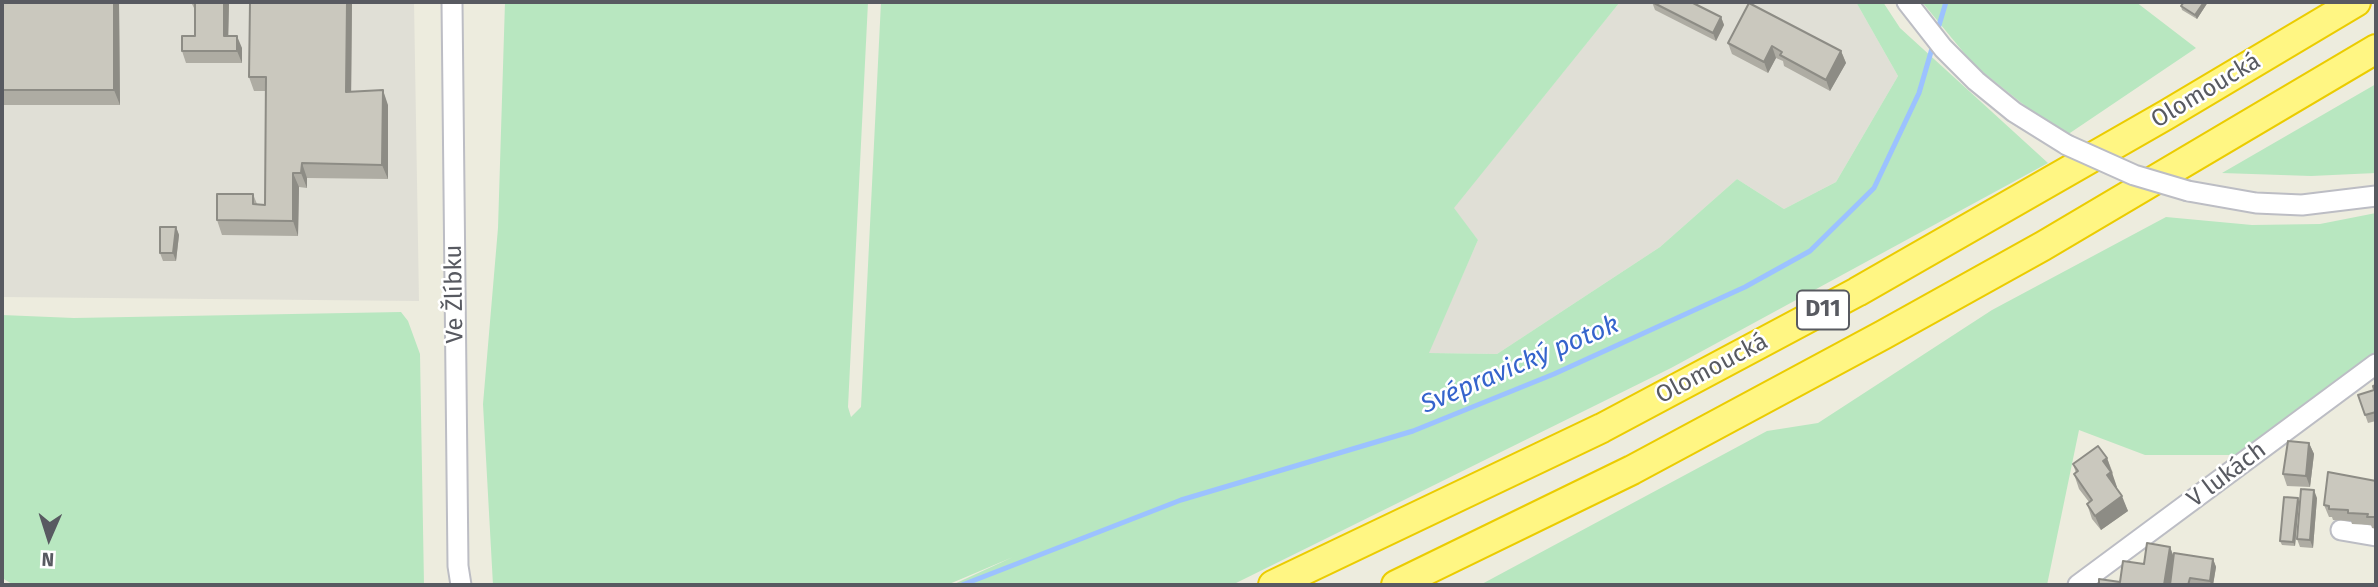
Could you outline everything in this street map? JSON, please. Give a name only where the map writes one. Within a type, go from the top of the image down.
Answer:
[{"type":"highway","name":"Olomoucká","points":[[1273,585],[1602,428],[1857,292],[2166,115],[2356,2]]},
{"type":"highway","name":"Olomoucká","points":[[1396,585],[1632,470],[1883,335],[2043,246],[2376,49]]},
{"type":"street","name":"Ve Žlíbku","points":[[452,2],[458,552],[461,585]]},
{"type":"street","points":[[1907,2],[1943,48],[1976,81],[2014,112],[2067,145],[2134,175],[2188,191],[2256,202],[2302,205],[2376,196]]},
{"type":"street","name":"V lukách","points":[[2078,585],[2376,364]]},
{"type":"street","points":[[2341,530],[2376,536]]},
{"type":"shaded area","points":[[2,2],[414,2],[419,301],[2,297]]},
{"type":"shaded area","points":[[1620,2],[1856,2],[1898,76],[1836,182],[1784,209],[1737,179],[1660,247],[1497,354],[1428,353],[1478,240],[1453,208]]},
{"type":"green space","points":[[505,2],[868,2],[848,407],[851,417],[861,407],[881,2],[1620,2],[1454,208],[1478,240],[1429,353],[1497,354],[1660,247],[1737,179],[1784,209],[1836,182],[1898,76],[1856,2],[1883,2],[1900,28],[2048,163],[1671,368],[1232,585],[952,585],[1013,557],[947,585],[493,585],[483,404],[498,228]]},
{"type":"green space","points":[[1922,2],[2136,2],[2196,48],[2064,137],[1974,65]]},
{"type":"green space","points":[[2376,84],[2376,173],[2311,176],[2222,173]]},
{"type":"green space","points":[[2376,213],[2376,354],[2239,455],[2145,455],[2079,430],[2047,585],[1480,585],[1767,431],[1818,423],[1992,310],[2166,217],[2252,225],[2320,224]]},
{"type":"green space","points":[[401,312],[408,321],[420,354],[424,585],[14,585],[2,578],[2,315],[74,318]]},
{"type":"building","points":[[2,2],[114,2],[114,90],[2,90]]},
{"type":"building","points":[[195,2],[224,2],[224,36],[237,36],[237,51],[182,51],[182,36],[195,36]]},
{"type":"building","points":[[250,2],[347,2],[346,92],[383,90],[382,165],[302,163],[301,173],[293,173],[293,221],[217,220],[217,194],[253,194],[253,204],[265,205],[266,77],[249,77]]},
{"type":"building","points":[[1652,2],[1691,2],[1721,17],[1713,33]]},
{"type":"building","points":[[2184,2],[2204,2],[2195,15],[2181,6]]},
{"type":"building","points":[[1749,3],[1841,51],[1826,80],[1780,55],[1782,52],[1772,46],[1764,62],[1728,43]]},
{"type":"building","points":[[160,227],[176,227],[173,253],[160,253]]},
{"type":"building","points":[[2376,385],[2376,412],[2365,415],[2358,395],[2374,390],[2373,386]]},
{"type":"building","points":[[2288,441],[2309,443],[2306,476],[2283,474]]},
{"type":"building","points":[[2098,446],[2107,458],[2103,461],[2111,472],[2107,475],[2122,496],[2095,516],[2087,504],[2092,500],[2074,474],[2078,471],[2073,464]]},
{"type":"building","points":[[2328,472],[2376,481],[2376,517],[2348,513],[2348,510],[2329,509],[2329,506],[2324,505]]},
{"type":"building","points":[[2301,489],[2314,490],[2310,540],[2297,539]]},
{"type":"building","points":[[2284,497],[2298,498],[2293,542],[2280,541]]},
{"type":"building","points":[[2147,543],[2170,547],[2164,585],[2099,585],[2099,579],[2120,582],[2123,561],[2144,564]]},
{"type":"building","points":[[2174,553],[2213,559],[2210,581],[2190,578],[2188,585],[2170,585]]},
{"type":"waterway","name":"Svépravický potok","points":[[1937,32],[1946,2]]},
{"type":"waterway","name":"Svépravický potok","points":[[962,585],[1181,500],[1413,431],[1554,374],[1745,287],[1810,251],[1874,188],[1919,93],[1933,45]]}]
